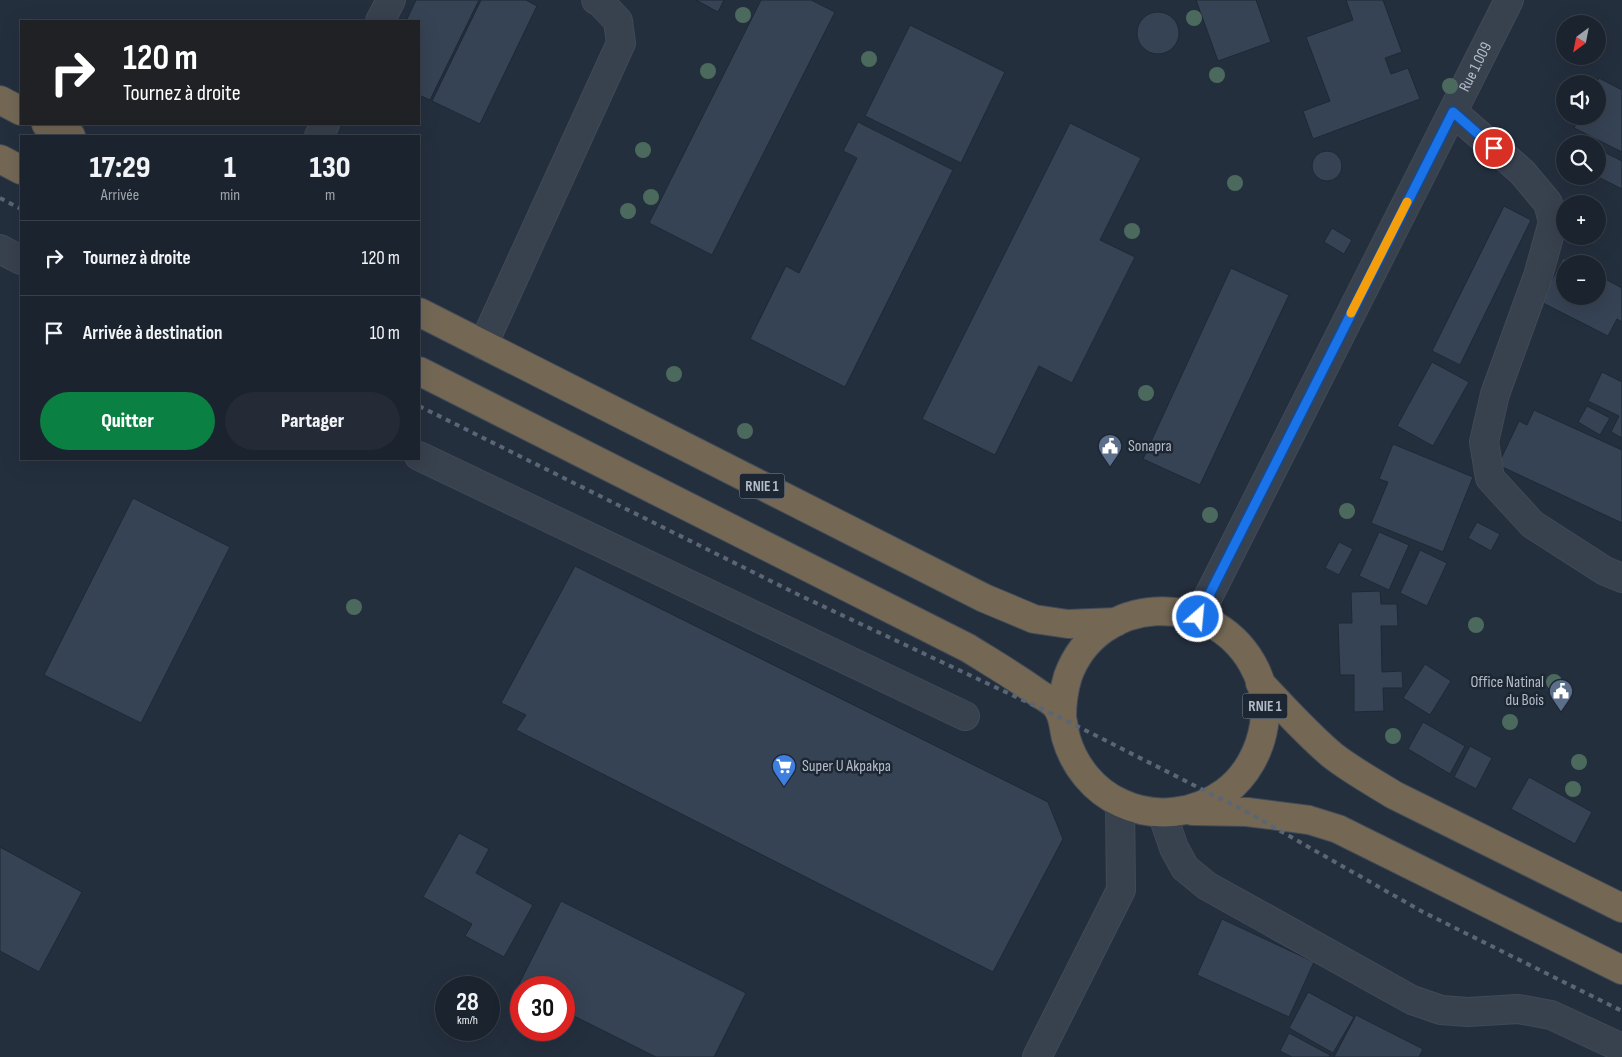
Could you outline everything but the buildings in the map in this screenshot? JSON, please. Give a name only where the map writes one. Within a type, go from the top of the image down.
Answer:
[{"type":"highway","points":[[0,100],[20,110]]},
{"type":"highway","points":[[48,125],[69,135]]},
{"type":"highway","points":[[0,159],[20,169]]},
{"type":"highway","name":"RNIE 1","points":[[420,313],[992,601],[1034,620],[1068,624],[1116,622]]},
{"type":"highway","name":"RNIE 1","points":[[420,372],[968,648],[1019,679],[1056,705],[1062,717],[1067,741],[1076,763],[1091,782],[1120,803],[1141,810],[1247,812],[1309,820],[1338,829],[1622,970]]},
{"type":"highway","name":"RNIE 1","points":[[1062,717],[1064,688],[1075,662],[1092,639],[1116,622],[1142,612],[1178,612],[1212,623],[1237,642],[1255,668],[1263,693],[1265,716],[1262,737],[1254,758],[1242,776],[1226,791],[1206,803],[1173,812]]},
{"type":"highway","name":"RNIE 1","points":[[1260,683],[1332,755],[1365,777],[1394,794],[1622,908]]},
{"type":"street","points":[[381,20],[391,0]]},
{"type":"street","points":[[483,345],[621,43],[618,21],[596,0]]},
{"type":"street","name":"Rue 1.009","points":[[1198,617],[1509,0]]},
{"type":"street","points":[[1453,112],[1522,172],[1548,203],[1553,222],[1538,276],[1495,394],[1484,442],[1490,478],[1532,524],[1605,571],[1622,578]]},
{"type":"street","points":[[0,249],[20,259]]},
{"type":"street","points":[[420,456],[965,716]]},
{"type":"street","points":[[1036,1057],[1121,890],[1120,803]]},
{"type":"street","points":[[1173,812],[1174,848],[1185,868],[1207,886],[1412,1000],[1441,1010],[1468,1012],[1518,1008],[1551,1015],[1622,1048]]},
{"type":"railway","points":[[0,198],[20,208]]},
{"type":"railway","points":[[420,406],[799,595],[1063,719],[1247,812],[1423,912],[1622,1011]]},
{"type":"slow traffic","points":[[1351,313],[1407,202]]},
{"type":"place","name":"Sonapra","points":[[1110,467]]},
{"type":"place","name":"Office Natinal du Bois","points":[[1561,712]]},
{"type":"place","name":"Super U Akpakpa","points":[[784,787]]},
{"type":"route","points":[[1198,617],[1453,112],[1494,148]]}]
